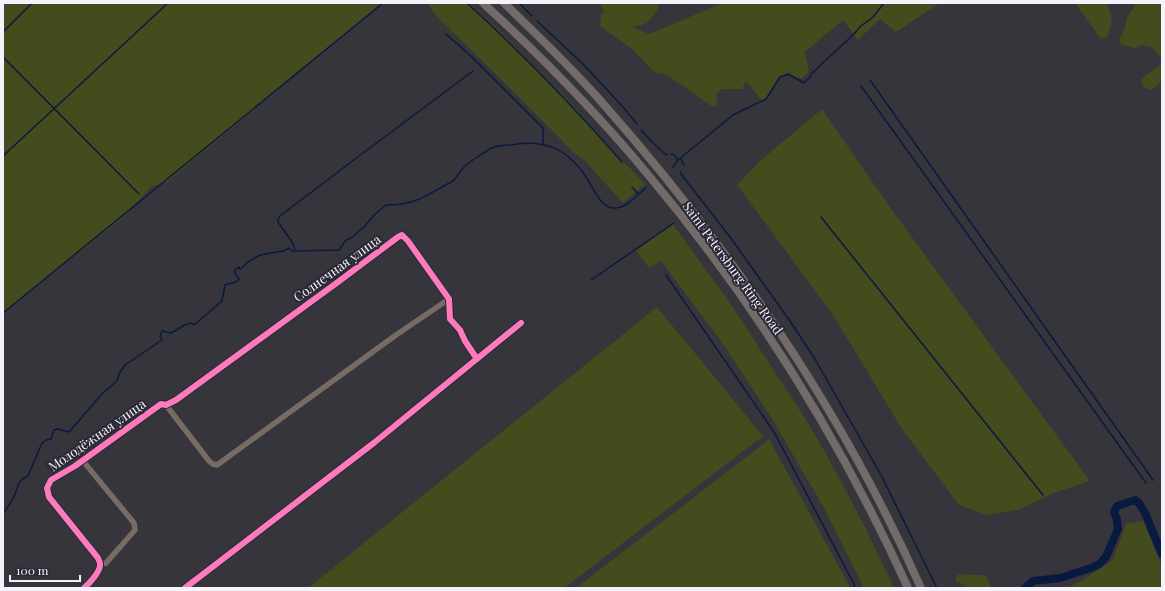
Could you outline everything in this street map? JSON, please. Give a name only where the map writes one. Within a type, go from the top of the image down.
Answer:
[{"type":"highway","name":"Saint Petersburg Ring Road","points":[[483,3],[566,84],[619,142],[650,177],[729,278],[797,380],[829,433],[872,514],[908,588]]},
{"type":"highway","name":"Saint Petersburg Ring Road","points":[[504,3],[558,56],[608,110],[659,169],[699,219],[759,300],[839,427],[883,508],[921,588]]},
{"type":"street","name":"Солнечная улица","points":[[166,405],[176,400],[402,235],[408,241],[449,299]]},
{"type":"street","points":[[449,299],[450,319],[460,330],[465,341],[477,359]]},
{"type":"street","points":[[166,405],[209,462],[217,464],[396,335],[449,299]]},
{"type":"street","points":[[185,588],[375,442],[521,323]]},
{"type":"street","name":"Молодёжная улица","points":[[100,564],[98,558],[49,497],[47,488],[51,480],[83,461],[161,404],[166,405]]},
{"type":"street","points":[[83,461],[134,524],[135,530],[106,563],[100,564],[91,582],[84,588]]},
{"type":"green space","points":[[3,3],[382,3],[167,182],[152,186],[125,216],[3,313]]},
{"type":"green space","points":[[427,3],[469,3],[501,32],[569,101],[623,162],[645,184],[623,203],[584,160],[573,152],[437,17]]},
{"type":"green space","points":[[599,3],[659,3],[658,9],[647,23],[633,27],[649,34],[723,3],[940,3],[896,32],[880,19],[858,40],[843,20],[805,52],[809,71],[802,78],[796,78],[789,73],[780,77],[766,99],[762,101],[746,81],[742,89],[722,89],[716,94],[718,105],[713,107],[667,75],[655,73],[632,49],[600,26],[601,15],[604,11]]},
{"type":"green space","points":[[1075,3],[1106,3],[1111,16],[1110,28],[1107,37],[1101,39]]},
{"type":"green space","points":[[1135,3],[1162,3],[1162,80],[1152,90],[1143,87],[1141,80],[1160,65],[1161,59],[1152,47],[1141,45],[1135,48],[1120,44],[1120,38],[1125,27],[1127,17]]},
{"type":"green space","points":[[822,109],[887,203],[1090,481],[1054,493],[1018,510],[987,515],[959,505],[902,429],[833,315],[737,185],[760,161]]},
{"type":"green space","points":[[673,224],[732,306],[803,415],[829,459],[865,527],[894,588],[864,588],[824,508],[772,419],[724,345],[661,261],[649,268],[636,250]]},
{"type":"green space","points":[[657,307],[763,436],[564,588],[308,588]]},
{"type":"green space","points":[[769,439],[850,587],[576,588],[762,445]]},
{"type":"green space","points":[[1143,521],[1162,567],[1162,588],[1067,588],[1083,580],[1113,560],[1126,524]]},
{"type":"green space","points":[[958,574],[986,576],[991,585],[990,588],[966,588],[960,583],[962,581],[958,583],[955,580]]},
{"type":"waterway","points":[[3,32],[32,3]]},
{"type":"waterway","points":[[3,156],[168,3]]},
{"type":"waterway","points":[[3,313],[383,3]]},
{"type":"waterway","points":[[467,3],[547,80],[622,162]]},
{"type":"waterway","points":[[519,3],[532,16]]},
{"type":"waterway","points":[[673,167],[678,160],[733,115],[766,99],[780,77],[788,74],[804,83],[812,73],[861,26],[873,17],[884,3]]},
{"type":"waterway","points":[[537,21],[584,65],[637,124]]},
{"type":"waterway","points":[[446,34],[472,57],[543,128],[543,144]]},
{"type":"waterway","points":[[3,57],[139,194]]},
{"type":"waterway","points":[[295,250],[292,242],[278,222],[280,216],[473,71]]},
{"type":"waterway","points":[[870,80],[1153,480]]},
{"type":"waterway","points":[[861,86],[1146,483]]},
{"type":"waterway","points":[[641,130],[656,146],[666,155],[667,154]]},
{"type":"waterway","points":[[3,514],[14,497],[19,483],[28,476],[42,443],[51,439],[54,430],[58,429],[69,432],[102,394],[117,381],[120,372],[125,365],[162,340],[160,336],[162,331],[171,333],[185,325],[191,323],[194,325],[222,301],[225,285],[236,282],[239,279],[235,273],[235,270],[239,267],[240,269],[260,255],[283,251],[289,248],[292,251],[339,250],[345,241],[364,227],[375,214],[386,205],[405,204],[428,195],[453,181],[464,167],[486,151],[501,146],[534,143],[554,148],[563,153],[579,167],[597,196],[609,207],[618,208],[627,204],[646,188]]},
{"type":"waterway","points":[[671,154],[673,154],[678,160]]},
{"type":"waterway","points":[[680,158],[684,165]]},
{"type":"waterway","points":[[681,172],[681,174],[730,237],[790,321],[815,359],[882,477],[937,588]]},
{"type":"waterway","points":[[632,187],[638,194]]},
{"type":"waterway","points":[[821,217],[1043,495]]},
{"type":"waterway","points":[[591,280],[674,223]]},
{"type":"waterway","points":[[666,275],[774,432],[855,588]]},
{"type":"waterway","points":[[1025,588],[1033,581],[1060,578],[1099,564],[1106,557],[1118,529],[1114,512],[1117,506],[1135,500],[1139,503],[1145,513],[1162,554]]},
{"type":"cycle path","points":[[84,588],[97,574],[100,563],[98,558],[49,497],[47,488],[51,480],[75,466],[161,404],[166,405],[176,400],[398,237],[402,235],[408,241],[449,299],[450,319],[460,330],[465,341],[477,359]]},
{"type":"cycle path","points":[[185,588],[375,442],[521,323]]}]
